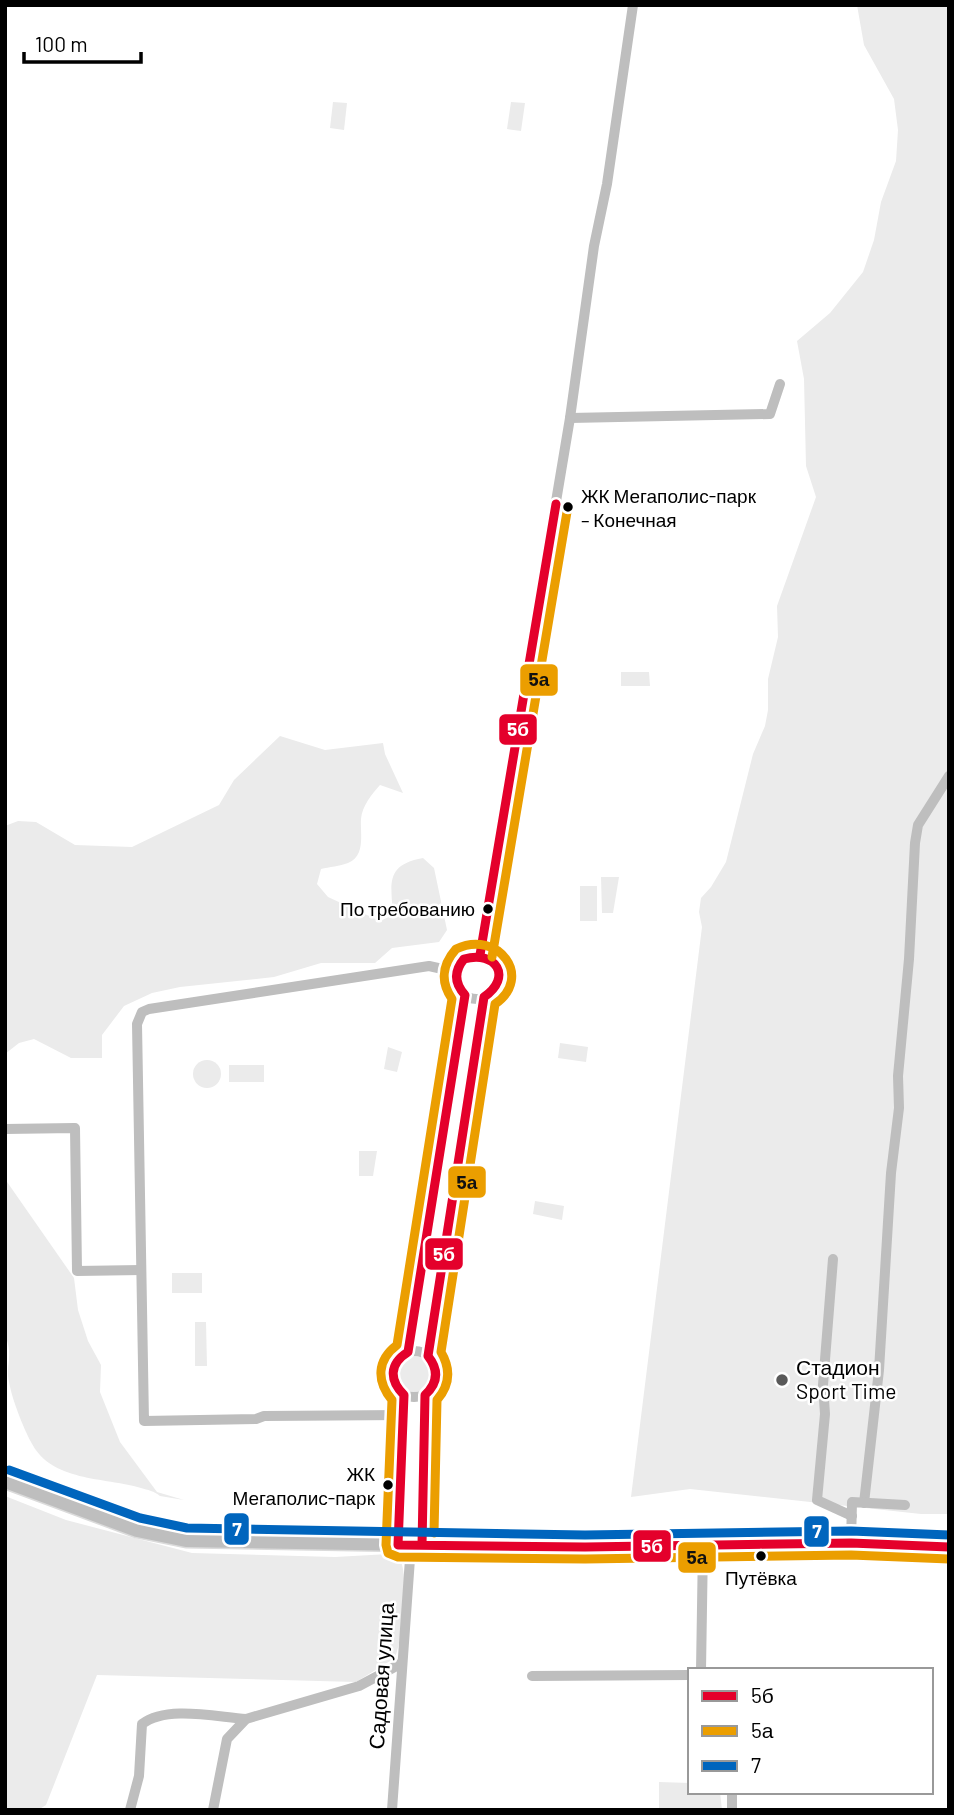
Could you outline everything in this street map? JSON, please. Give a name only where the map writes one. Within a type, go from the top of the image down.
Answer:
[{"type":"main road","points":[[5,1481],[137,1530],[186,1541],[585,1547],[851,1543],[949,1547]]},
{"type":"street","points":[[480,955],[570,418],[594,246],[607,184],[633,5]]},
{"type":"street","points":[[570,418],[770,415],[780,384]]},
{"type":"street","points":[[864,1503],[879,1370],[891,1173],[899,1108],[898,1076],[909,959],[915,842],[918,825],[949,776]]},
{"type":"street","points":[[480,955],[495,964],[499,975],[493,991],[484,997],[471,997],[465,995],[457,985],[456,972],[464,959],[480,955]]},
{"type":"street","points":[[403,1415],[264,1416],[257,1419],[144,1421],[137,1024],[142,1012],[149,1009],[429,966],[456,972]]},
{"type":"street","points":[[408,1352],[465,995]]},
{"type":"street","points":[[428,1356],[484,997]]},
{"type":"street","points":[[5,1129],[75,1128],[78,1271],[141,1270]]},
{"type":"street","points":[[834,1259],[823,1385],[825,1414],[817,1500],[852,1516]]},
{"type":"street","points":[[411,1545],[425,1395],[437,1376],[436,1368],[428,1356],[414,1351],[400,1356],[391,1372],[397,1389],[404,1395],[425,1395]]},
{"type":"street","points":[[404,1395],[411,1545]]},
{"type":"street","points":[[851,1543],[852,1502],[905,1505]]},
{"type":"street","name":"Садовая улица","points":[[392,1810],[411,1545]]},
{"type":"street","points":[[701,1668],[703,1545]]},
{"type":"street","points":[[130,1810],[139,1776],[142,1724],[153,1716],[201,1713],[246,1719],[359,1686],[402,1663]]},
{"type":"street","points":[[532,1676],[688,1675]]},
{"type":"street","points":[[213,1810],[227,1739],[246,1719]]},
{"type":"shaded area","points":[[857,5],[949,5],[949,1514],[921,1514],[690,1489],[631,1497],[702,927],[699,912],[701,898],[726,862],[753,754],[765,726],[768,679],[778,637],[777,606],[816,497],[806,466],[804,379],[797,341],[830,313],[863,272],[874,240],[881,202],[896,161],[898,130],[894,99],[864,45]]},
{"type":"shaded area","points":[[333,102],[347,103],[344,130],[330,128]]},
{"type":"shaded area","points":[[511,102],[525,103],[521,131],[507,129]]},
{"type":"shaded area","points":[[621,672],[649,672],[650,686],[621,686]]},
{"type":"shaded area","points":[[280,736],[325,750],[383,743],[385,754],[403,793],[380,785],[363,809],[360,850],[354,860],[321,869],[317,884],[328,897],[380,921],[393,915],[392,885],[396,871],[402,865],[423,858],[434,868],[447,930],[439,942],[392,948],[375,963],[321,963],[274,977],[180,987],[152,993],[124,1006],[102,1035],[102,1058],[71,1058],[34,1039],[19,1043],[5,1054],[5,826],[18,821],[36,822],[75,845],[132,847],[219,805],[234,780]]},
{"type":"shaded area","points":[[601,877],[619,877],[613,913],[602,913]]},
{"type":"shaded area","points":[[580,886],[597,886],[597,921],[580,921]]},
{"type":"shaded area","points":[[560,1043],[588,1047],[586,1062],[558,1058]]},
{"type":"shaded area","points":[[388,1047],[402,1052],[397,1072],[384,1069]]},
{"type":"shaded area","points":[[207,1060],[217,1064],[221,1074],[217,1084],[207,1088],[197,1084],[193,1074],[197,1064]]},
{"type":"shaded area","points":[[229,1065],[264,1065],[264,1082],[229,1082]]},
{"type":"shaded area","points":[[359,1151],[377,1151],[373,1176],[359,1176]]},
{"type":"shaded area","points":[[5,1179],[74,1278],[78,1310],[88,1341],[101,1365],[100,1392],[120,1442],[157,1492],[184,1500],[65,1471],[51,1465],[31,1442],[15,1405],[8,1376],[9,1349],[5,1335]]},
{"type":"shaded area","points":[[535,1201],[564,1206],[562,1220],[533,1214]]},
{"type":"shaded area","points":[[172,1273],[202,1273],[202,1293],[172,1293]]},
{"type":"shaded area","points":[[195,1322],[206,1322],[207,1366],[195,1366]]},
{"type":"shaded area","points":[[414,1356],[427,1361],[432,1374],[427,1387],[414,1392],[401,1387],[396,1374],[401,1361]]},
{"type":"shaded area","points":[[5,1496],[66,1520],[192,1553],[399,1556],[405,1592],[401,1635],[395,1658],[356,1682],[97,1675],[46,1805],[38,1810],[5,1810]]},
{"type":"shaded area","points":[[659,1782],[688,1783],[688,1794],[720,1794],[722,1810],[659,1810]]},
{"type":"transit line","name":"5б","points":[[480,955],[556,504]]},
{"type":"transit line","name":"5а","points":[[492,957],[568,506]]},
{"type":"transit line","name":"5а","points":[[434,1533],[437,1400],[445,1389],[448,1377],[441,1352],[495,1004],[506,993],[511,981],[511,969],[506,959],[497,950],[485,945],[456,949],[444,973],[452,999],[397,1345],[386,1357],[381,1371],[383,1386],[392,1400],[386,1545],[388,1553],[398,1557],[585,1559],[851,1555],[949,1559]]},
{"type":"transit line","name":"5б","points":[[422,1545],[425,1395],[436,1376],[428,1356],[484,997],[493,989],[499,974],[492,962],[475,957],[464,959],[457,973],[457,982],[465,995],[408,1352],[397,1362],[393,1372],[396,1384],[404,1395],[398,1545],[585,1547],[851,1543],[949,1547]]},
{"type":"transit line","name":"7","points":[[9,1470],[140,1518],[187,1528],[585,1535],[851,1531],[949,1535]]},
{"type":"place","name":"ЖК Мегаполис-парк – Конечная","points":[[568,507]]},
{"type":"place","name":"По требованию","points":[[488,909]]},
{"type":"place","name":"Стадион Sport Time","points":[[782,1380]]},
{"type":"place","name":"ЖК Мегаполис-парк","points":[[388,1485]]},
{"type":"place","name":"Путёвка","points":[[761,1556]]}]
